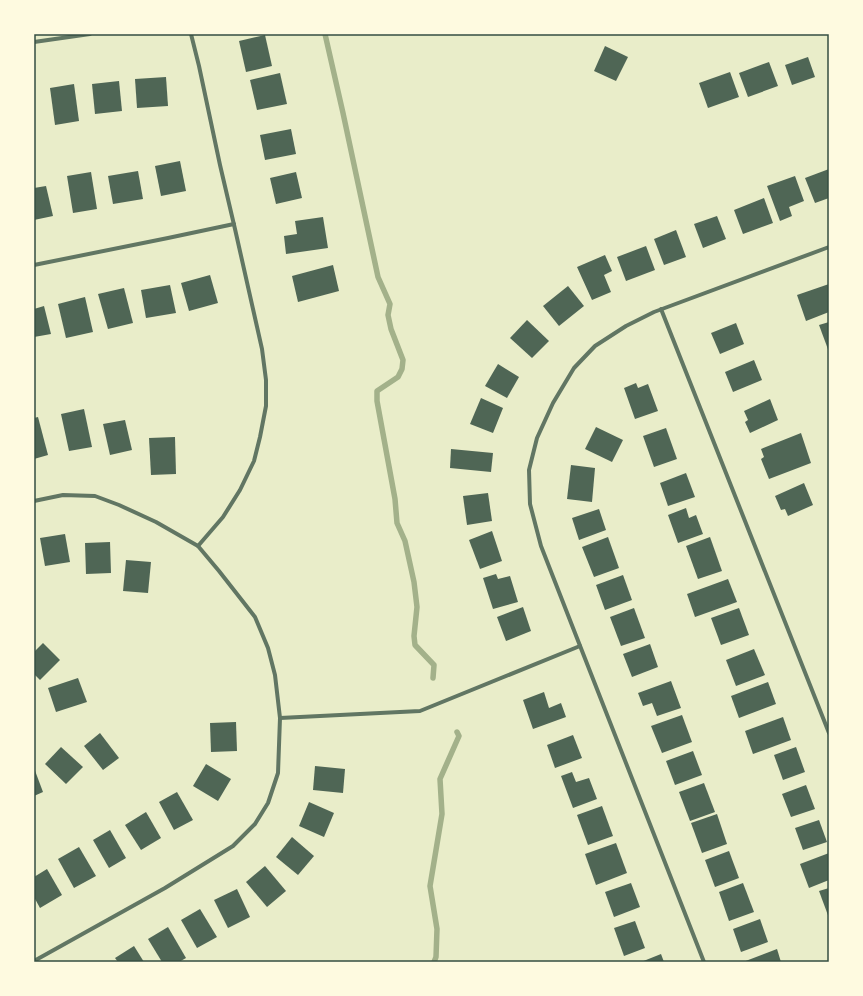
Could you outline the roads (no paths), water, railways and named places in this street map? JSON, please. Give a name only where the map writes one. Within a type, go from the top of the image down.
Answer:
[{"type":"street","points":[[34,42],[90,34]]},
{"type":"street","points":[[191,34],[262,349],[266,380],[266,406],[254,460],[240,490],[223,517],[198,546]]},
{"type":"street","points":[[34,265],[234,224]]},
{"type":"street","points":[[704,962],[542,546],[530,504],[529,470],[537,438],[553,403],[574,368],[595,346],[626,326],[661,309],[829,246]]},
{"type":"street","points":[[661,309],[829,733]]},
{"type":"street","points":[[34,501],[63,495],[95,496],[120,505],[156,522],[198,546],[220,571],[254,617],[268,648],[275,675],[280,718],[278,773],[268,803],[255,824],[233,846],[164,888],[34,961]]},
{"type":"street","points":[[280,718],[420,711],[580,646]]},
{"type":"waterway","points":[[325,34],[378,277],[390,304],[388,315],[391,329],[403,360],[402,369],[398,377],[377,391],[377,401],[395,499],[397,523],[405,541],[414,582],[417,607],[414,636],[415,645],[434,665],[433,678]]},
{"type":"waterway","points":[[434,962],[436,957],[437,929],[430,886],[442,814],[440,779],[459,736],[457,732]]}]
